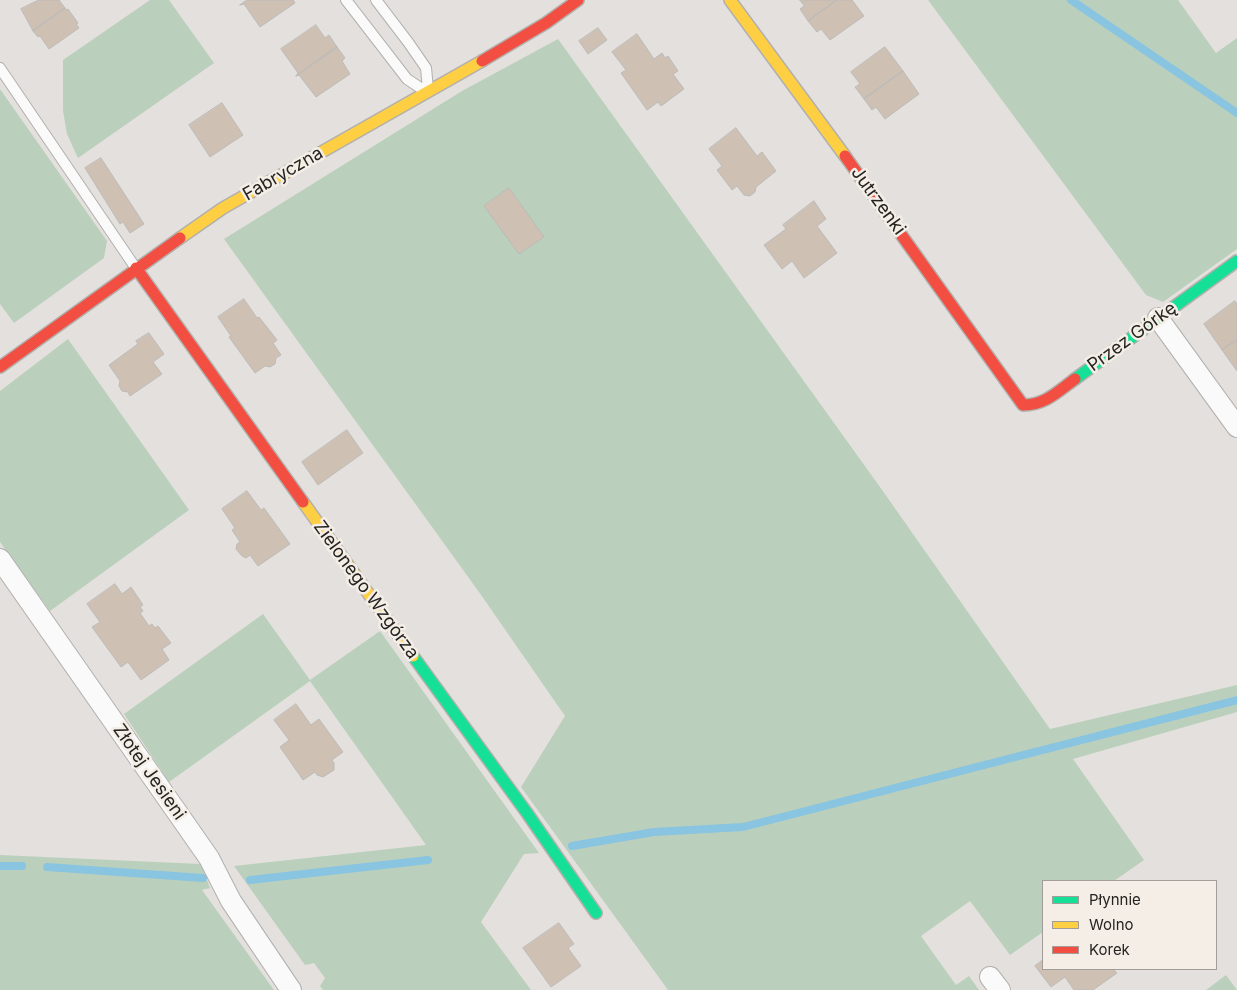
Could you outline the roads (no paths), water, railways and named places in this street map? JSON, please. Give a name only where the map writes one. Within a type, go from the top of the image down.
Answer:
[{"type":"street","name":"Fabryczna","points":[[0,367],[136,268],[223,208],[546,24],[578,0]]},
{"type":"street","name":"Jutrzenki","points":[[730,0],[802,96],[1023,404]]},
{"type":"street","name":"Przez Górkę","points":[[1023,404],[1034,405],[1046,400],[1237,260]]},
{"type":"street","name":"Zielonego Wzgórza","points":[[136,268],[527,813],[596,913]]},
{"type":"street","points":[[1158,318],[1237,427]]},
{"type":"street","name":"Złotej Jesieni","points":[[0,559],[204,851],[232,901],[291,990]]},
{"type":"lane","points":[[346,0],[407,79],[428,92]]},
{"type":"lane","points":[[376,0],[426,68],[428,92]]},
{"type":"lane","points":[[0,68],[136,268]]},
{"type":"waterway","points":[[1071,0],[1237,113]]},
{"type":"waterway","points":[[572,846],[654,832],[743,827],[1237,700]]},
{"type":"waterway","points":[[250,880],[428,860]]},
{"type":"waterway","points":[[0,866],[22,866]]},
{"type":"waterway","points":[[47,867],[203,878]]}]
